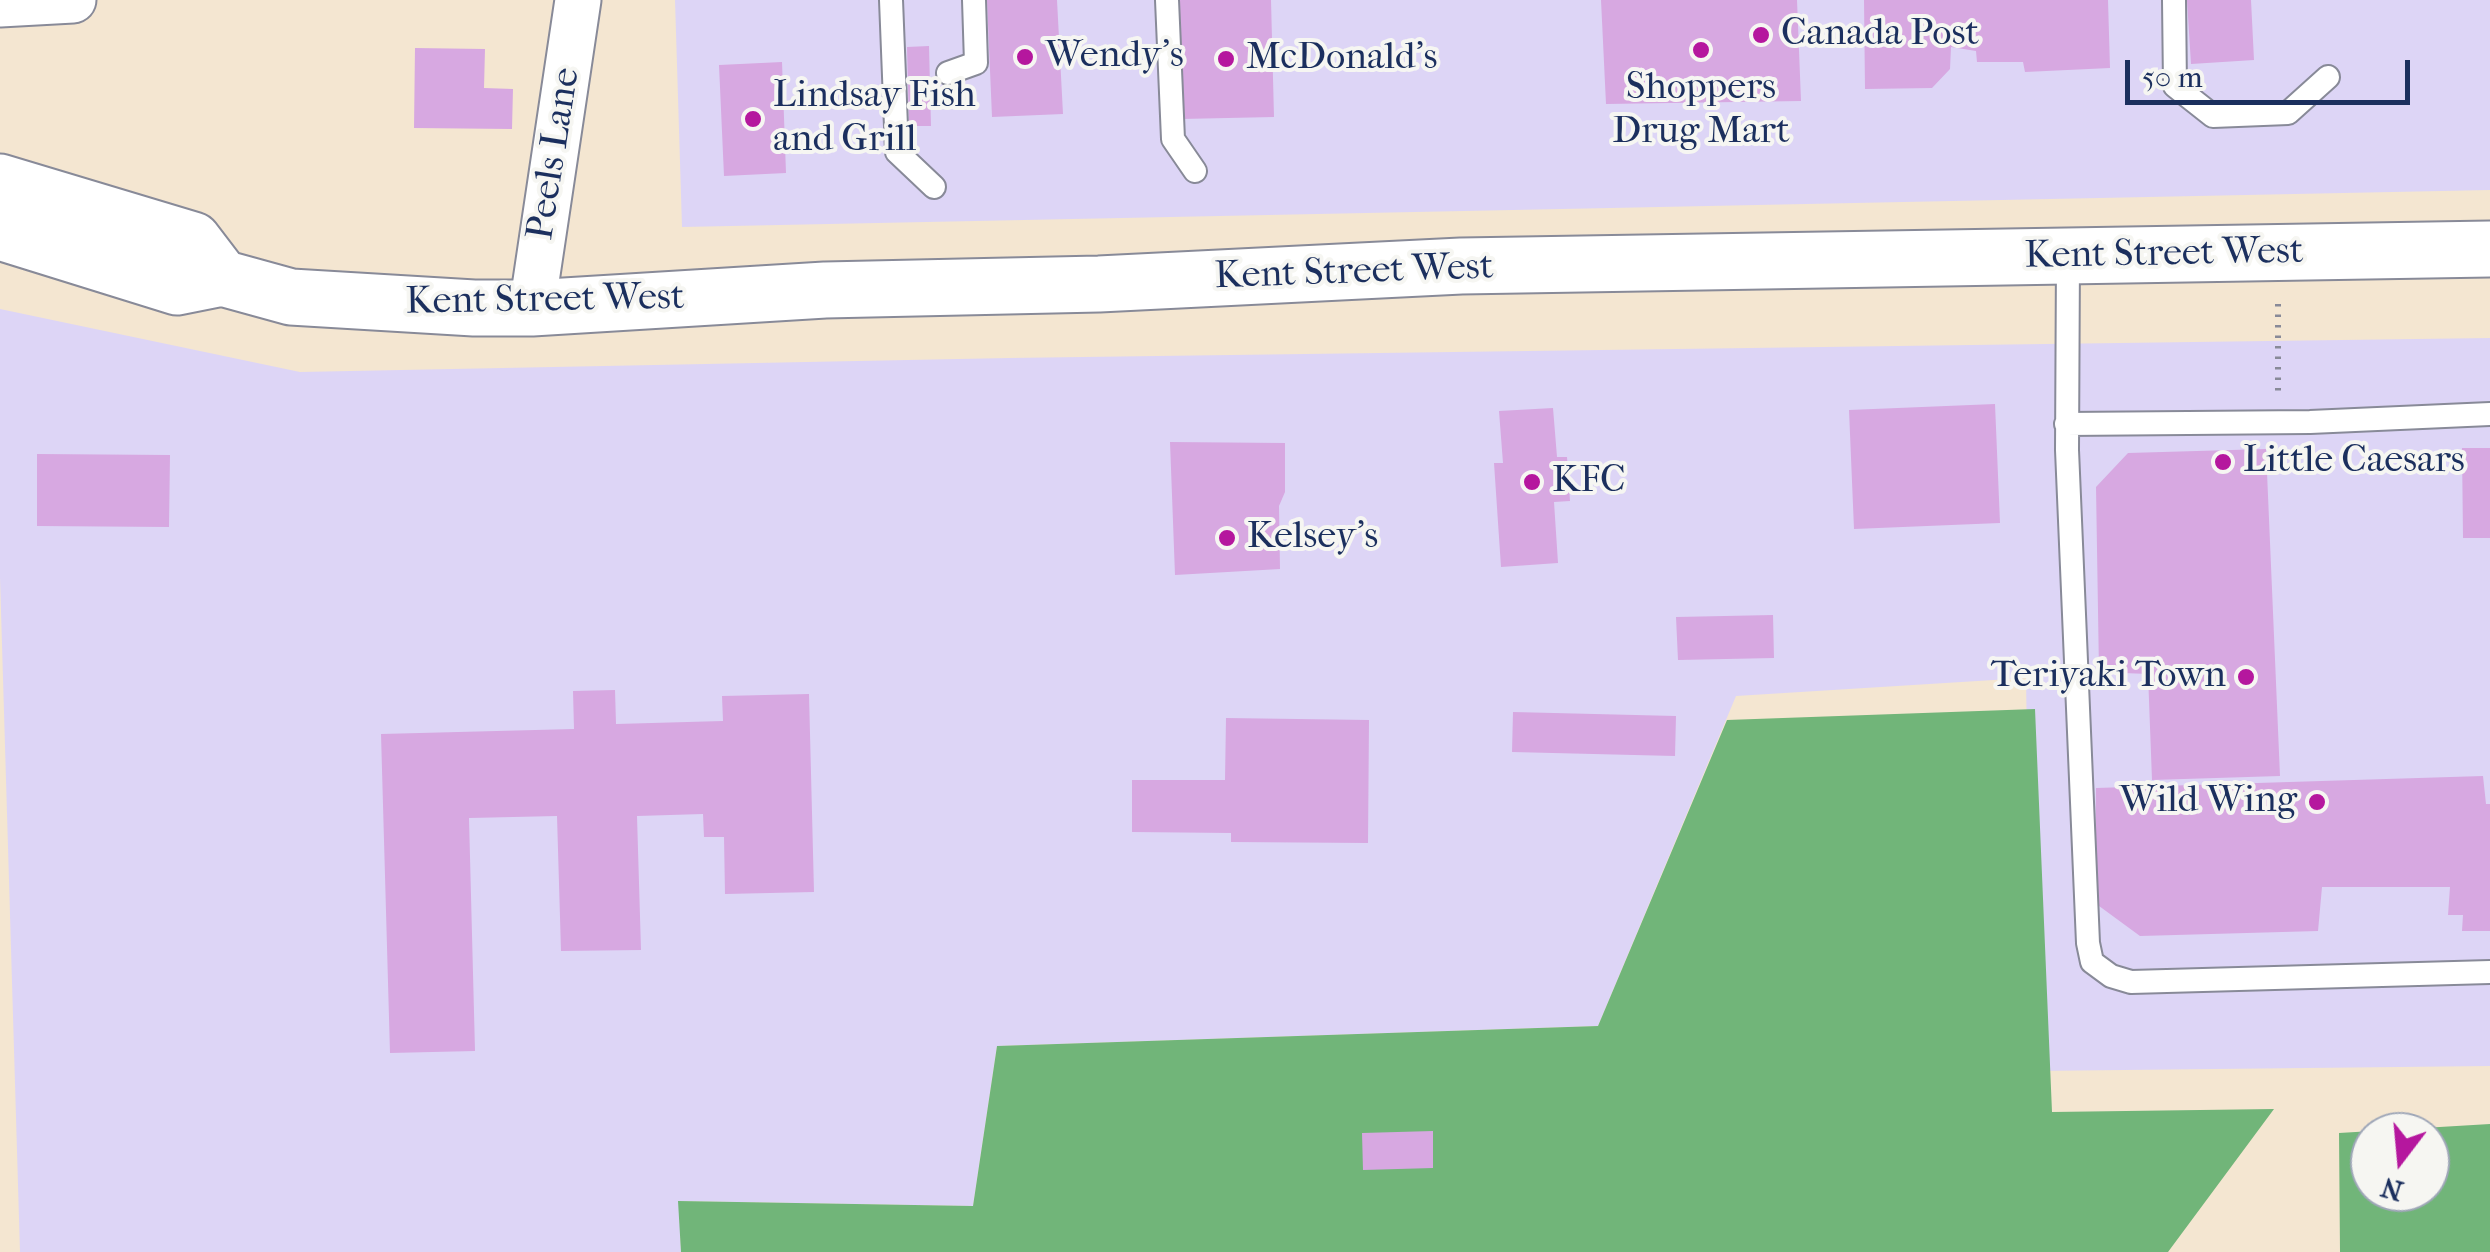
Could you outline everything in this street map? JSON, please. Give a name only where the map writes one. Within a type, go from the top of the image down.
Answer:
[{"type":"main road","points":[[0,182],[193,240],[222,278]]},
{"type":"main road","name":"Kent Street West","points":[[0,232],[177,286],[222,278],[308,298],[359,303],[532,308],[825,290],[1099,284],[1461,266],[2490,249]]},
{"type":"street","points":[[0,4],[73,0]]},
{"type":"street","name":"Peels Lane","points":[[532,308],[578,0]]},
{"type":"lane","points":[[891,0],[897,152],[934,186]]},
{"type":"lane","points":[[948,72],[976,63],[974,0]]},
{"type":"lane","points":[[1167,0],[1173,140],[1195,171]]},
{"type":"lane","points":[[2174,0],[2175,86],[2214,116],[2288,114],[2328,78]]},
{"type":"lane","points":[[2068,257],[2066,424],[2088,943],[2092,962],[2111,976],[2131,982],[2490,972]]},
{"type":"lane","points":[[2066,424],[2490,414]]},
{"type":"path","points":[[2278,304],[2278,422]]},
{"type":"shaded area","points":[[675,0],[2490,0],[2490,190],[682,227]]},
{"type":"shaded area","points":[[0,309],[300,372],[2490,338],[2490,1066],[2032,1071],[2026,678],[1736,696],[1598,1026],[997,1046],[973,1206],[679,1201],[681,1252],[20,1252],[0,577]]},
{"type":"green space","points":[[2035,709],[2052,1112],[2274,1109],[2168,1252],[681,1252],[678,1201],[973,1206],[997,1046],[1598,1026],[1727,720]]},
{"type":"green space","points":[[2490,1124],[2490,1252],[2340,1252],[2339,1133],[2350,1132],[2350,1212],[2450,1212],[2450,1126]]},
{"type":"building","name":"Wendy's","points":[[987,0],[1057,0],[1063,114],[992,117]]},
{"type":"building","name":"McDonald's","points":[[1179,0],[1271,0],[1274,117],[1181,119]]},
{"type":"building","name":"Shoppers Drug Mart","points":[[1601,0],[1797,0],[1801,101],[1606,104]]},
{"type":"building","points":[[1864,0],[2108,0],[2110,68],[2025,72],[2023,62],[1977,62],[1976,51],[1951,47],[1950,69],[1932,88],[1865,89]]},
{"type":"building","points":[[2187,0],[2251,0],[2254,60],[2191,64]]},
{"type":"building","points":[[929,46],[931,126],[909,126],[907,47]]},
{"type":"building","points":[[415,48],[485,49],[484,88],[513,89],[512,129],[414,128]]},
{"type":"building","name":"Lindsay Fish and Grill","points":[[782,62],[786,173],[724,176],[719,65]]},
{"type":"building","points":[[1995,404],[2000,523],[1854,529],[1849,410]]},
{"type":"building","name":"KFC","points":[[1553,408],[1557,457],[1567,457],[1570,501],[1554,502],[1558,563],[1501,567],[1494,463],[1503,463],[1499,411]]},
{"type":"building","name":"Kelsey's","points":[[1170,442],[1285,443],[1285,492],[1279,506],[1280,569],[1175,575]]},
{"type":"building","points":[[2462,448],[2490,448],[2490,538],[2463,538]]},
{"type":"building","points":[[2266,449],[2280,776],[2152,780],[2148,674],[2099,672],[2096,487],[2128,453]]},
{"type":"building","points":[[37,454],[170,455],[169,527],[37,526]]},
{"type":"building","points":[[1773,615],[1774,658],[1678,660],[1676,617]]},
{"type":"building","points":[[615,690],[616,724],[723,721],[722,696],[809,694],[814,892],[725,894],[724,837],[704,837],[703,814],[637,816],[641,950],[561,951],[557,816],[469,818],[475,1051],[390,1053],[381,734],[574,729],[573,691]]},
{"type":"building","points":[[1513,712],[1676,716],[1675,756],[1512,752]]},
{"type":"building","points":[[1226,718],[1369,720],[1368,843],[1231,842],[1231,833],[1132,832],[1132,780],[1225,780]]},
{"type":"building","points":[[2483,776],[2486,804],[2490,804],[2490,931],[2462,931],[2463,915],[2448,915],[2450,887],[2322,887],[2318,931],[2140,936],[2095,903],[2096,788]]},
{"type":"building","points":[[1433,1131],[1433,1168],[1363,1170],[1362,1133]]},
{"type":"place","name":"Canada Post","points":[[1761,35]]},
{"type":"place","name":"Shoppers Drug Mart","points":[[1701,50]]},
{"type":"place","name":"Wendy's","points":[[1025,57]]},
{"type":"place","name":"McDonald's","points":[[1226,59]]},
{"type":"place","name":"Lindsay Fish and Grill","points":[[753,119]]},
{"type":"place","name":"Little Caesars","points":[[2223,462]]},
{"type":"place","name":"KFC","points":[[1532,482]]},
{"type":"place","name":"Kelsey's","points":[[1227,538]]},
{"type":"place","name":"Teriyaki Town","points":[[2246,677]]},
{"type":"place","name":"Wild Wing","points":[[2317,802]]}]
